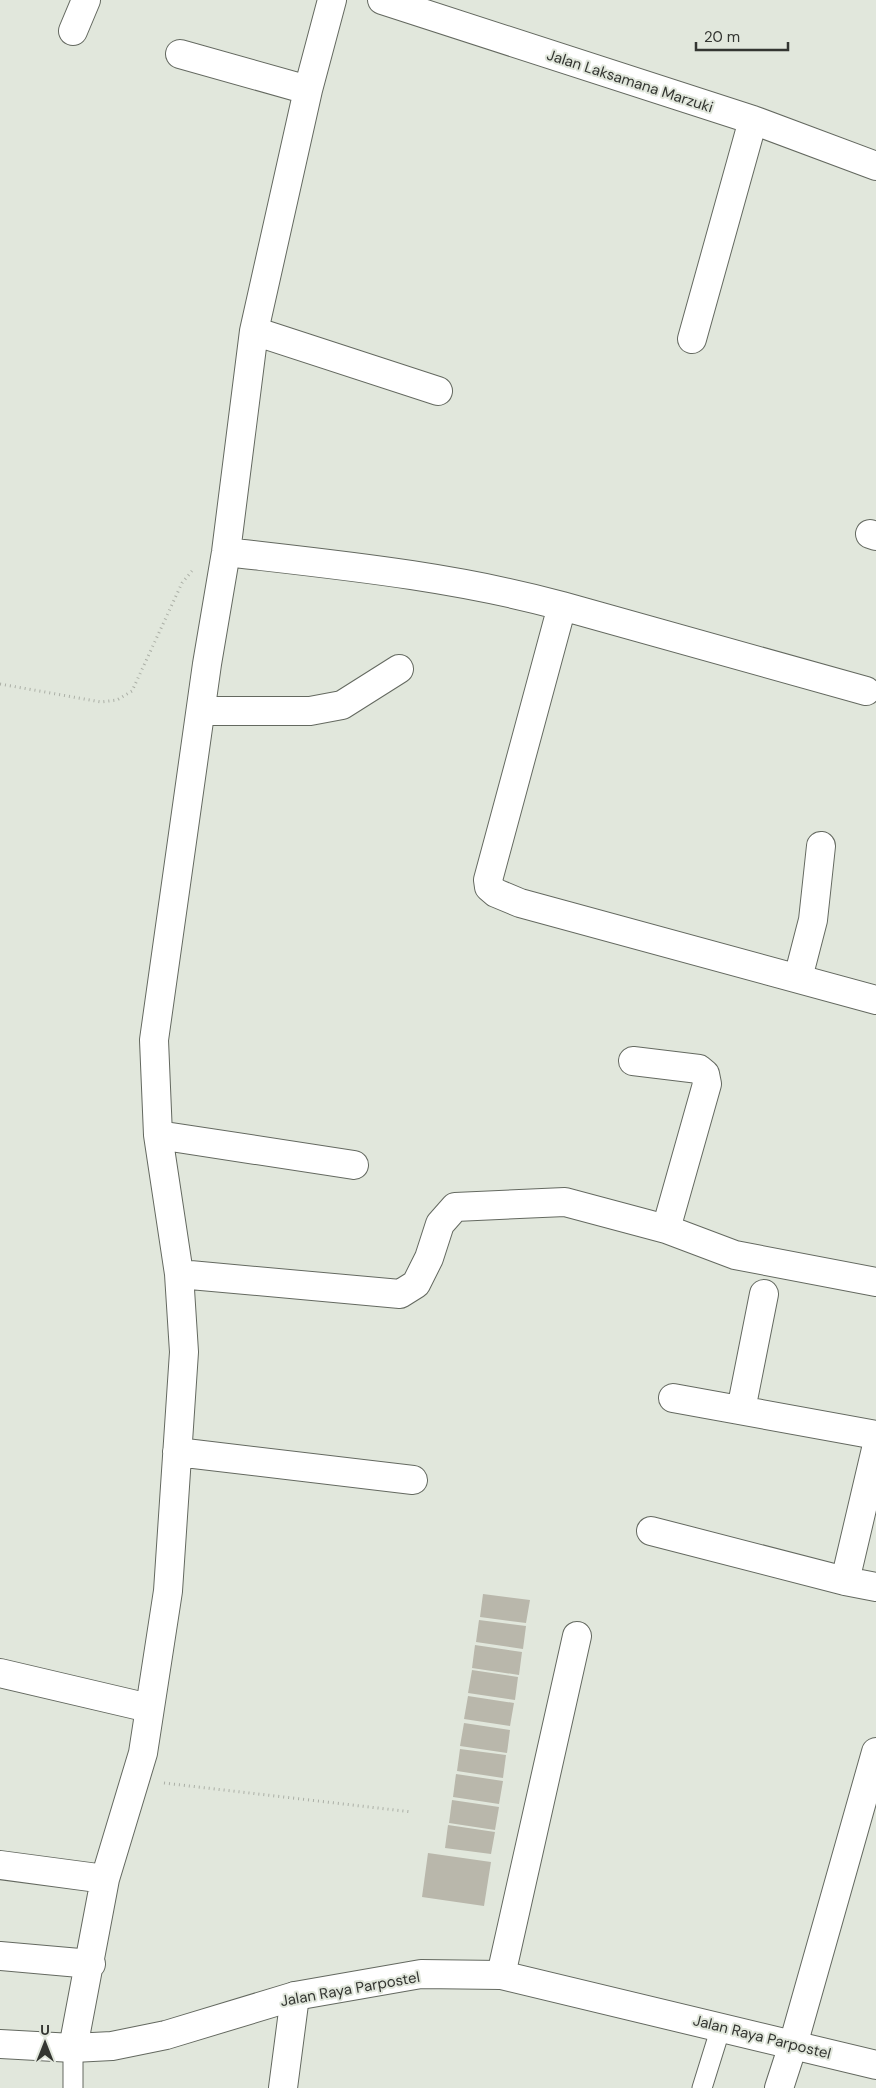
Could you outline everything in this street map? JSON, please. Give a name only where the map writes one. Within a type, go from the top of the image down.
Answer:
[{"type":"street","points":[[73,32],[86,0]]},
{"type":"street","points":[[73,2048],[91,1964],[105,1879],[136,1780],[168,1591],[184,1352],[179,1274],[158,1135],[154,1040],[226,552],[254,332],[308,90],[332,0]]},
{"type":"street","name":"Jalan Laksamana Marzuki","points":[[382,0],[753,120],[876,166]]},
{"type":"street","points":[[180,54],[308,90]]},
{"type":"street","points":[[692,339],[753,120]]},
{"type":"street","points":[[254,332],[438,391]]},
{"type":"street","points":[[226,552],[383,570],[532,598],[866,691]]},
{"type":"street","points":[[562,606],[488,880],[489,888],[520,903],[876,1000]]},
{"type":"street","points":[[202,711],[310,711],[342,705],[399,669]]},
{"type":"street","points":[[798,978],[813,920],[821,846]]},
{"type":"street","points":[[633,1061],[699,1069],[705,1074],[707,1084],[666,1229]]},
{"type":"street","points":[[158,1135],[354,1166]]},
{"type":"street","points":[[179,1274],[400,1294],[416,1284],[429,1258],[440,1224],[455,1207],[565,1202],[666,1229],[736,1255],[876,1282]]},
{"type":"street","points":[[741,1410],[764,1294]]},
{"type":"street","points":[[673,1398],[876,1435]]},
{"type":"street","points":[[845,1581],[876,1449]]},
{"type":"street","points":[[177,1452],[413,1480]]},
{"type":"street","points":[[651,1531],[845,1581],[876,1587]]},
{"type":"street","points":[[501,1975],[577,1636]]},
{"type":"street","points":[[0,1673],[149,1708]]},
{"type":"street","points":[[779,2088],[793,2045],[876,1752]]},
{"type":"street","points":[[0,1865],[105,1879]]},
{"type":"street","points":[[0,1956],[91,1964]]},
{"type":"street","name":"Jalan Raya Parpostel","points":[[0,2044],[73,2048],[112,2046],[166,2035],[295,1996],[421,1974],[501,1975],[876,2065]]},
{"type":"street","points":[[283,2088],[295,1996]]},
{"type":"lane","points":[[702,2088],[721,2027]]},
{"type":"lane","points":[[73,2048],[73,2088]]},
{"type":"path","points":[[0,684],[102,702],[117,700],[132,691],[182,583],[191,572],[226,552]]},
{"type":"path","points":[[136,1780],[412,1812]]},
{"type":"building","points":[[483,1594],[530,1600],[526,1623],[480,1617]]},
{"type":"building","points":[[479,1620],[526,1626],[523,1649],[476,1642]]},
{"type":"building","points":[[475,1645],[522,1652],[519,1675],[472,1668]]},
{"type":"building","points":[[472,1670],[518,1677],[515,1700],[468,1693]]},
{"type":"building","points":[[468,1696],[514,1703],[510,1726],[464,1719]]},
{"type":"building","points":[[464,1723],[510,1730],[507,1753],[460,1746]]},
{"type":"building","points":[[460,1749],[506,1755],[503,1778],[457,1771]]},
{"type":"building","points":[[456,1774],[503,1781],[499,1804],[453,1797]]},
{"type":"building","points":[[452,1800],[499,1807],[495,1830],[449,1823]]},
{"type":"building","points":[[448,1825],[495,1832],[491,1854],[445,1848]]},
{"type":"building","points":[[428,1853],[491,1862],[484,1906],[422,1897]]}]
